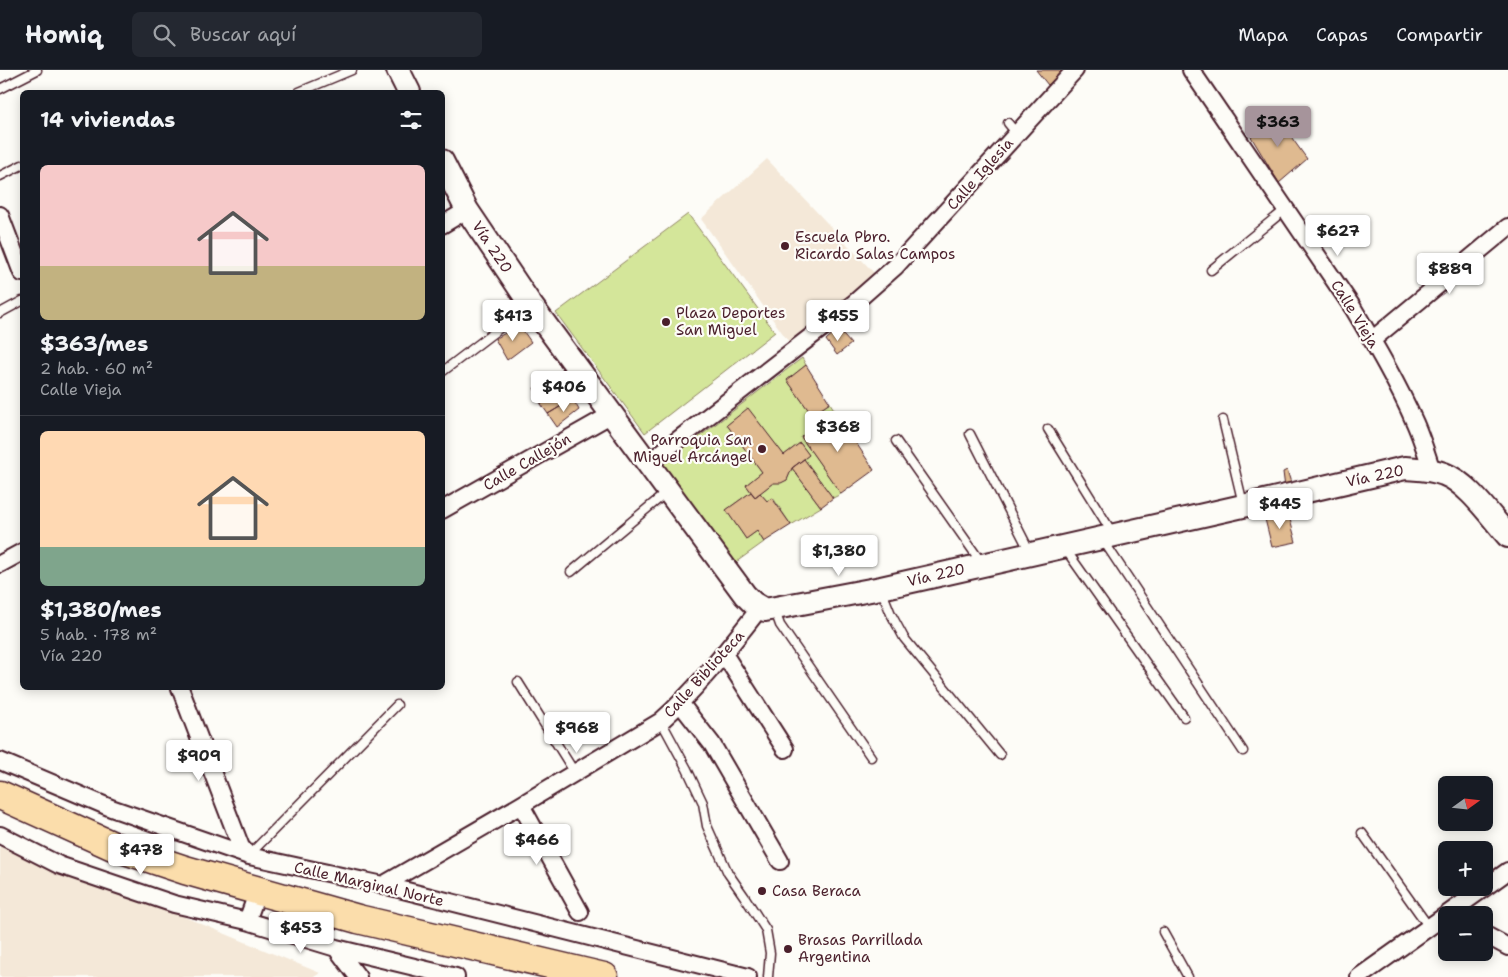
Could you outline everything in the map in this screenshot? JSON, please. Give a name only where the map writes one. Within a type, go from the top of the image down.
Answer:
[{"type":"highway","points":[[0,795],[113,846],[185,870],[358,919],[604,977]]},
{"type":"main road","points":[[398,70],[408,90]]},
{"type":"main road","name":"Vía 220","points":[[445,166],[466,210],[531,306],[746,595],[767,608],[881,588],[1405,468],[1444,474],[1456,481],[1471,494],[1508,536]]},
{"type":"street","name":"Calle Iglesia","points":[[648,463],[853,304],[895,267],[1012,129],[1075,70]]},
{"type":"street","name":"Calle Vieja","points":[[1191,70],[1353,308],[1416,424],[1432,471]]},
{"type":"street","points":[[445,223],[466,210]]},
{"type":"street","points":[[0,215],[15,244],[20,264]]},
{"type":"street","points":[[1372,340],[1508,227]]},
{"type":"street","name":"Calle Callejón","points":[[445,508],[612,414]]},
{"type":"street","points":[[0,564],[20,553]]},
{"type":"street","name":"Calle Biblioteca","points":[[383,885],[661,721],[680,703],[767,608]]},
{"type":"street","points":[[724,654],[784,749]]},
{"type":"street","points":[[181,690],[241,847],[249,856]]},
{"type":"street","points":[[680,703],[712,744],[780,861]]},
{"type":"street","name":"Calle Marginal Norte","points":[[0,760],[111,808],[249,856],[383,885],[748,977]]},
{"type":"street","points":[[521,805],[580,912]]},
{"type":"street","points":[[0,834],[59,865],[174,904],[247,922],[336,948],[456,977]]},
{"type":"street","points":[[1460,906],[1508,871]]},
{"type":"street","points":[[247,922],[258,891]]},
{"type":"street","points":[[1359,977],[1438,921]]},
{"type":"street","points":[[1493,939],[1508,947]]},
{"type":"street","points":[[336,948],[358,977]]},
{"type":"lane","points":[[0,89],[37,70]]},
{"type":"lane","points":[[304,90],[352,70]]},
{"type":"lane","points":[[0,176],[20,166]]},
{"type":"lane","points":[[1211,270],[1286,209]]},
{"type":"lane","points":[[0,312],[20,302]]},
{"type":"lane","points":[[445,370],[504,324],[531,306]]},
{"type":"lane","points":[[1223,420],[1243,506]]},
{"type":"lane","points":[[1048,429],[1108,537],[1243,751]]},
{"type":"lane","points":[[970,434],[1031,554]]},
{"type":"lane","points":[[896,441],[983,564]]},
{"type":"lane","points":[[571,572],[668,491]]},
{"type":"lane","points":[[1063,546],[1184,717]]},
{"type":"lane","points":[[881,588],[891,614],[904,638],[1000,755]]},
{"type":"lane","points":[[767,608],[780,624],[871,757]]},
{"type":"lane","points":[[518,682],[575,773]]},
{"type":"lane","points":[[249,856],[397,705]]},
{"type":"lane","points":[[661,721],[703,803],[707,826],[728,874],[766,930],[770,952],[768,977]]},
{"type":"lane","points":[[1362,833],[1429,927]]},
{"type":"lane","points":[[1163,932],[1188,977]]},
{"type":"shaded area","name":"Escuela Pbro. Ricardo Salas Campos","points":[[767,159],[875,274],[791,345],[701,219]]},
{"type":"shaded area","points":[[0,835],[59,865],[320,973],[314,977],[0,977]]},
{"type":"green space","name":"Plaza Deportes San Miguel","points":[[688,214],[775,332],[645,433],[556,313]]},
{"type":"green space","points":[[802,358],[806,365],[787,380],[812,415],[830,403],[835,411],[801,437],[841,494],[833,498],[804,459],[809,455],[800,443],[784,455],[748,409],[727,425],[762,472],[746,485],[751,492],[726,510],[746,539],[757,531],[764,542],[732,565],[661,466]]},
{"type":"green space","points":[[792,468],[821,507],[791,525],[773,498],[767,501],[760,493],[773,483],[787,480]]},
{"type":"building","points":[[1036,70],[1062,70],[1063,71],[1048,85]]},
{"type":"building","points":[[1274,113],[1307,159],[1279,183],[1250,135]]},
{"type":"building","points":[[519,325],[531,342],[507,360],[495,339]]},
{"type":"building","points":[[838,329],[851,344],[837,355],[826,340]]},
{"type":"building","points":[[806,365],[830,403],[812,415],[787,380]]},
{"type":"building","points":[[552,376],[563,387],[541,404],[534,388]]},
{"type":"building","points":[[563,387],[573,399],[548,414],[541,404]]},
{"type":"building","points":[[573,399],[579,410],[557,427],[548,414]]},
{"type":"building","name":"Parroquia San Miguel Arcángel","points":[[748,408],[784,455],[800,443],[809,455],[792,468],[787,480],[781,483],[773,483],[755,497],[746,485],[762,472],[727,425]]},
{"type":"building","points":[[835,411],[874,470],[841,494],[801,437]]},
{"type":"building","points":[[804,459],[833,498],[821,507],[792,468]]},
{"type":"building","points":[[1287,470],[1292,486],[1285,488],[1283,472]]},
{"type":"building","points":[[751,492],[755,497],[760,493],[767,501],[772,498],[791,525],[764,542],[757,531],[746,539],[726,510]]},
{"type":"building","points":[[1288,512],[1296,542],[1272,547],[1265,519]]},
{"type":"place","name":"Escuela Pbro. Ricardo Salas Campos","points":[[785,246]]},
{"type":"place","name":"Plaza Deportes San Miguel","points":[[666,322]]},
{"type":"place","name":"Parroquia San Miguel Arcángel","points":[[762,449]]},
{"type":"place","name":"Casa Beraca","points":[[762,891]]},
{"type":"place","name":"Brasas Parrillada Argentina","points":[[788,949]]}]
